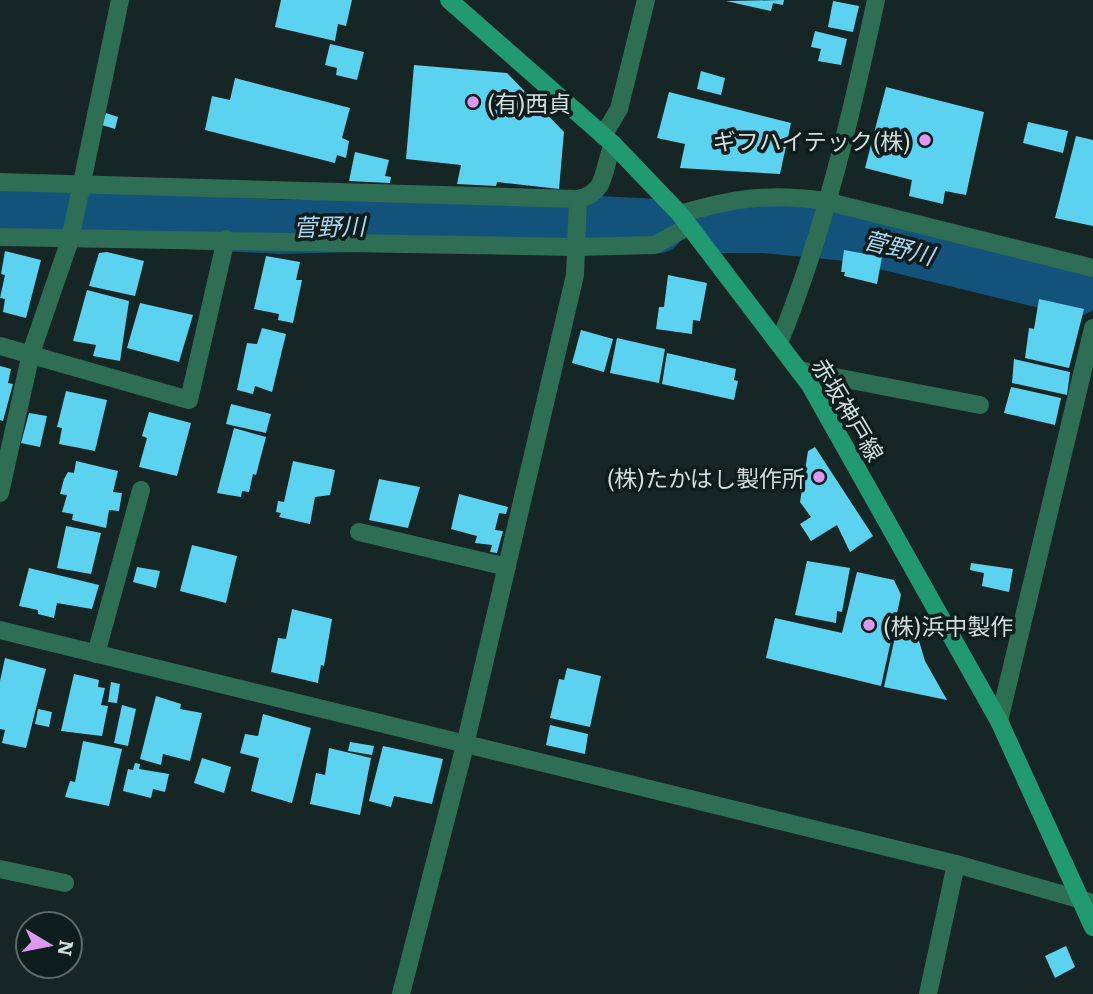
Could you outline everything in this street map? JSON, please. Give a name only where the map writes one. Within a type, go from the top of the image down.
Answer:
[{"type":"main road","name":"赤坂神戸線","points":[[449,0],[608,140],[685,220],[810,385],[999,722],[1087,902],[1093,927]]},
{"type":"street","points":[[0,493],[5,449],[31,353],[71,234],[121,0]]},
{"type":"street","points":[[0,182],[577,204],[600,189],[608,140],[620,109],[646,0]]},
{"type":"street","points":[[779,344],[805,279],[848,127],[876,0]]},
{"type":"street","points":[[0,237],[71,234],[226,239],[655,244],[685,220],[728,199],[786,195],[825,202],[1093,268]]},
{"type":"street","points":[[401,994],[465,745],[575,275],[577,204]]},
{"type":"street","points":[[0,346],[189,400],[226,239]]},
{"type":"street","points":[[999,722],[1093,328]]},
{"type":"street","points":[[799,370],[980,405]]},
{"type":"street","points":[[96,654],[141,490]]},
{"type":"street","points":[[359,532],[507,567]]},
{"type":"street","points":[[0,630],[956,864],[1087,902]]},
{"type":"street","points":[[928,994],[956,864]]},
{"type":"street","points":[[0,869],[65,883]]},
{"type":"building","points":[[281,0],[352,0],[346,26],[338,24],[335,41],[275,27]]},
{"type":"building","points":[[784,0],[783,5],[773,3],[771,11],[726,1]]},
{"type":"building","points":[[833,1],[859,6],[853,32],[828,27]]},
{"type":"building","points":[[815,31],[847,39],[841,65],[818,61],[821,49],[811,47]]},
{"type":"building","points":[[330,44],[364,52],[357,80],[336,75],[337,68],[325,65]]},
{"type":"building","name":"(有)西貞","points":[[414,65],[507,73],[564,132],[559,189],[497,182],[496,186],[457,184],[461,165],[406,159]]},
{"type":"building","points":[[701,71],[725,78],[721,95],[697,89]]},
{"type":"building","points":[[235,78],[350,108],[342,138],[349,141],[346,158],[337,155],[335,163],[205,130],[212,96],[230,100]]},
{"type":"building","name":"ギフハイテック(株)","points":[[886,87],[984,112],[966,195],[945,191],[943,204],[909,196],[912,180],[865,168]]},
{"type":"building","points":[[669,92],[791,123],[780,174],[680,168],[685,144],[657,138]]},
{"type":"building","points":[[106,113],[118,117],[115,129],[102,125]]},
{"type":"building","points":[[1028,122],[1068,131],[1063,153],[1023,143]]},
{"type":"building","points":[[1076,136],[1093,140],[1093,226],[1055,218]]},
{"type":"building","points":[[355,152],[389,160],[385,176],[391,177],[390,183],[349,181]]},
{"type":"building","points":[[844,250],[882,257],[877,284],[844,276],[845,272],[841,272]]},
{"type":"building","points":[[5,251],[41,260],[26,318],[3,312],[5,299],[0,298],[5,275],[1,274]]},
{"type":"building","points":[[107,252],[144,261],[135,296],[89,286],[99,253]]},
{"type":"building","points":[[266,256],[300,262],[296,280],[302,280],[293,323],[278,320],[279,314],[254,309]]},
{"type":"building","points":[[668,275],[707,283],[700,321],[693,320],[692,334],[656,329],[659,307],[664,307]]},
{"type":"building","points":[[87,290],[129,301],[120,361],[93,356],[96,345],[73,341]]},
{"type":"building","points":[[1039,299],[1084,309],[1069,368],[1025,358],[1029,328],[1034,329]]},
{"type":"building","points":[[140,303],[193,315],[179,362],[127,348]]},
{"type":"building","points":[[262,328],[286,334],[272,392],[255,386],[253,394],[237,390],[247,343],[257,344]]},
{"type":"building","points":[[581,330],[613,339],[604,372],[572,363]]},
{"type":"building","points":[[617,338],[665,349],[659,383],[610,373]]},
{"type":"building","points":[[667,353],[736,369],[734,380],[738,381],[734,400],[662,384]]},
{"type":"building","points":[[1014,359],[1070,372],[1067,395],[1012,383]]},
{"type":"building","points":[[0,366],[11,369],[8,383],[13,384],[3,421],[0,420]]},
{"type":"building","points":[[1011,387],[1061,398],[1055,425],[1004,413]]},
{"type":"building","points":[[66,391],[107,400],[95,451],[59,444],[62,428],[57,427]]},
{"type":"building","points":[[231,404],[271,414],[266,433],[226,424]]},
{"type":"building","points":[[149,412],[191,423],[177,476],[139,467],[147,438],[142,436]]},
{"type":"building","points":[[29,413],[47,416],[40,447],[21,443]]},
{"type":"building","points":[[234,428],[266,437],[249,492],[242,491],[241,497],[217,493]]},
{"type":"building","name":"(株)たかはし製作所","points":[[815,447],[873,536],[850,552],[837,525],[811,541],[800,524],[811,517],[800,502],[808,451]]},
{"type":"building","points":[[76,461],[118,471],[113,492],[122,493],[119,511],[109,510],[106,528],[72,520],[73,514],[62,512],[67,495],[60,494],[64,479],[68,472],[74,473]]},
{"type":"building","points":[[293,461],[335,470],[330,495],[315,497],[310,524],[279,517],[281,513],[276,512],[278,501],[284,502]]},
{"type":"building","points":[[379,479],[420,487],[408,528],[369,520]]},
{"type":"building","points":[[459,494],[508,507],[506,514],[499,513],[495,530],[503,531],[497,553],[490,552],[492,545],[475,543],[477,536],[451,529]]},
{"type":"building","points":[[66,526],[101,533],[91,574],[57,568]]},
{"type":"building","points":[[192,545],[237,556],[226,603],[180,591]]},
{"type":"building","points":[[807,561],[850,568],[842,612],[837,611],[836,623],[795,615]]},
{"type":"building","points":[[971,563],[1013,569],[1009,592],[982,586],[984,573],[970,570]]},
{"type":"building","points":[[137,567],[160,571],[156,588],[133,582]]},
{"type":"building","points":[[29,568],[99,585],[92,609],[57,603],[54,618],[38,614],[38,610],[19,606]]},
{"type":"building","name":"(株)浜中製作","points":[[857,572],[894,580],[901,595],[881,686],[766,658],[775,618],[842,633]]},
{"type":"building","points":[[292,609],[332,619],[324,666],[321,665],[318,683],[271,672],[278,638],[286,639]]},
{"type":"building","points":[[900,614],[912,617],[925,661],[947,700],[884,687]]},
{"type":"building","points":[[5,658],[46,669],[26,748],[2,743],[5,730],[0,729],[0,681]]},
{"type":"building","points":[[567,668],[601,676],[590,727],[550,718],[559,679],[564,680]]},
{"type":"building","points":[[74,674],[99,680],[98,687],[105,688],[101,705],[108,706],[102,736],[61,731]]},
{"type":"building","points":[[111,682],[120,684],[117,703],[108,702]]},
{"type":"building","points":[[156,696],[181,704],[180,709],[202,713],[190,761],[163,754],[161,765],[140,759]]},
{"type":"building","points":[[122,705],[136,709],[128,746],[114,743]]},
{"type":"building","points":[[38,709],[52,712],[49,727],[35,724]]},
{"type":"building","points":[[263,714],[311,728],[292,803],[251,791],[259,758],[240,753],[245,734],[258,736]]},
{"type":"building","points":[[550,725],[588,734],[585,754],[546,745]]},
{"type":"building","points":[[83,741],[122,749],[109,806],[65,797],[70,781],[75,782]]},
{"type":"building","points":[[350,742],[374,746],[372,755],[348,751]]},
{"type":"building","points":[[383,746],[443,759],[432,804],[394,796],[391,807],[369,801]]},
{"type":"building","points":[[329,748],[371,758],[360,815],[310,804],[316,773],[325,775]]},
{"type":"building","points":[[202,758],[231,767],[224,793],[194,783]]},
{"type":"building","points":[[135,763],[140,764],[139,769],[169,774],[165,792],[153,789],[151,798],[123,791],[128,769],[133,770]]},
{"type":"building","points":[[1066,946],[1075,967],[1055,978],[1045,956]]},
{"type":"waterway","name":"菅野川","points":[[0,212],[282,227],[535,220],[658,226]]},
{"type":"waterway","name":"菅野川","points":[[720,226],[763,226],[849,234],[1076,289]]},
{"type":"place","name":"(有)西貞","points":[[473,102]]},
{"type":"place","name":"ギフハイテック(株)","points":[[925,140]]},
{"type":"place","name":"(株)たかはし製作所","points":[[819,477]]},
{"type":"place","name":"(株)浜中製作","points":[[869,625]]}]
